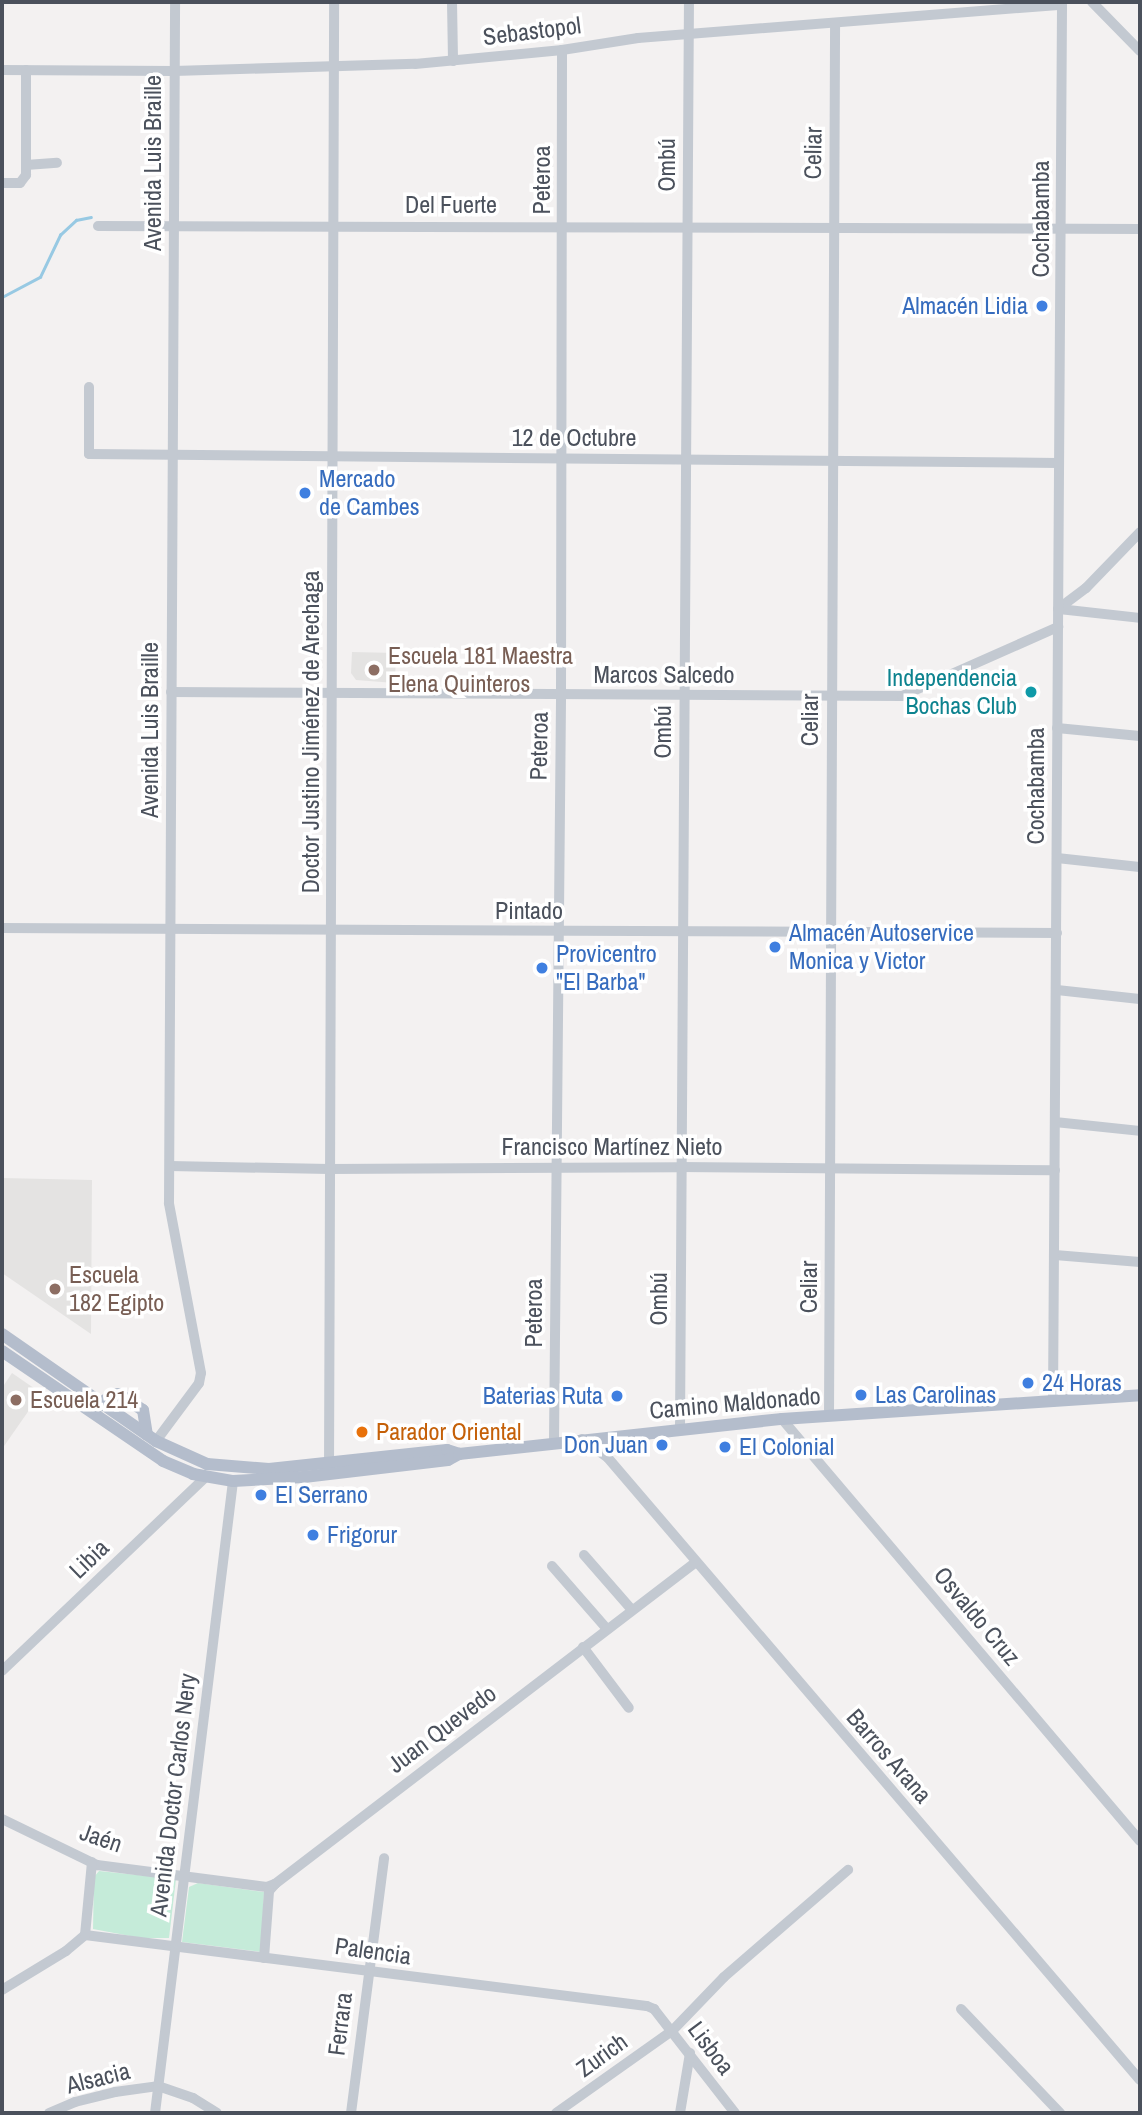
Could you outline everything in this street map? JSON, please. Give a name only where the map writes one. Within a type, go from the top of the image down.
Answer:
[{"type":"main road","name":"Camino Maldonado","points":[[2,1334],[163,1461],[205,1478],[233,1481],[328,1468]]},
{"type":"main road","name":"Camino Maldonado","points":[[2,1351],[96,1408]]},
{"type":"main road","points":[[96,1408],[115,1394],[128,1400],[146,1415],[152,1438]]},
{"type":"main road","name":"Camino Maldonado","points":[[152,1438],[186,1457],[218,1467],[250,1470],[328,1468],[448,1460],[459,1454],[782,1419],[1140,1395]]},
{"type":"street","name":"Avenida Luis Braille","points":[[152,1438],[199,1383],[201,1373],[169,1203],[175,2]]},
{"type":"street","name":"Doctor Justino Jiménez de Arechaga","points":[[328,1468],[334,2]]},
{"type":"street","points":[[453,2],[453,61]]},
{"type":"street","name":"Ombú","points":[[680,1429],[689,2]]},
{"type":"street","points":[[1092,2],[1140,51]]},
{"type":"street","name":"Sebastopol","points":[[2,70],[333,68],[453,61],[562,50],[638,38],[835,24],[1062,3]]},
{"type":"street","name":"Cochabamba","points":[[1053,1402],[1062,3]]},
{"type":"street","name":"Celiar","points":[[829,1416],[835,24]]},
{"type":"street","name":"Peteroa","points":[[554,1443],[561,696],[562,50]]},
{"type":"street","points":[[2,183],[22,181],[26,165],[26,70]]},
{"type":"street","points":[[26,165],[57,163]]},
{"type":"street","name":"Del Fuerte","points":[[98,226],[174,224],[1140,229]]},
{"type":"street","name":"12 de Octubre","points":[[89,387],[89,454],[172,457],[1058,463]]},
{"type":"street","points":[[1058,609],[1086,588],[1140,532]]},
{"type":"street","points":[[1058,609],[1140,618]]},
{"type":"street","name":"Marcos Salcedo","points":[[171,692],[561,696],[832,696],[911,693],[1058,627]]},
{"type":"street","points":[[1057,727],[1140,736]]},
{"type":"street","points":[[1057,858],[1140,867]]},
{"type":"street","name":"Pintado","points":[[2,928],[332,932],[1057,933]]},
{"type":"street","points":[[1057,990],[1140,999]]},
{"type":"street","points":[[1055,1122],[1140,1131]]},
{"type":"street","name":"Francisco Martínez Nieto","points":[[170,1166],[329,1169],[680,1167],[1055,1170]]},
{"type":"street","points":[[1055,1255],[1140,1262]]},
{"type":"street","name":"Osvaldo Cruz","points":[[782,1419],[1140,1840]]},
{"type":"street","points":[[608,1458],[609,1444],[617,1435]]},
{"type":"street","name":"Barros Arana","points":[[582,1439],[608,1458],[1140,2080]]},
{"type":"street","name":"Libia","points":[[2,1671],[205,1478]]},
{"type":"street","name":"Avenida Doctor Carlos Nery","points":[[155,2113],[233,1481]]},
{"type":"street","points":[[584,1555],[632,1610]]},
{"type":"street","name":"Juan Quevedo","points":[[275,1884],[696,1562]]},
{"type":"street","points":[[552,1566],[607,1629]]},
{"type":"street","points":[[583,1647],[629,1708]]},
{"type":"street","name":"Jaén","points":[[2,1819],[92,1862],[267,1886],[275,1884]]},
{"type":"street","name":"Ferrara","points":[[351,2113],[384,1858]]},
{"type":"street","points":[[2,1990],[66,1951],[86,1935],[92,1862]]},
{"type":"street","name":"Zurich","points":[[556,2113],[671,2031],[724,1978],[848,1870]]},
{"type":"street","points":[[264,1958],[269,1891],[275,1884]]},
{"type":"street","name":"Palencia","points":[[86,1935],[654,2009]]},
{"type":"street","name":"Lisboa","points":[[654,2009],[735,2113]]},
{"type":"street","points":[[961,2009],[1060,2113]]},
{"type":"street","points":[[680,2113],[690,2053]]},
{"type":"street","points":[[158,2086],[193,2098],[217,2113]]},
{"type":"street","name":"Alsacia","points":[[49,2113],[75,2102],[115,2092],[158,2086]]},
{"type":"shaded area","name":"Escuela 181 Maestra Elena Quinteros","points":[[352,652],[396,653],[395,683],[356,680],[351,673]]},
{"type":"shaded area","points":[[2,1178],[92,1180],[91,1334],[2,1273]]},
{"type":"shaded area","points":[[12,1373],[41,1393],[2,1449],[2,1388]]},
{"type":"green space","points":[[99,1871],[176,1879],[169,1938],[141,1938],[93,1929],[94,1877]]},
{"type":"green space","points":[[198,1883],[264,1892],[261,1952],[182,1942],[189,1887]]},
{"type":"waterway","points":[[2,297],[40,277],[60,235],[76,220],[91,217]]},
{"type":"place","name":"Almacén Lidia","points":[[1042,306]]},
{"type":"place","name":"Mercado de Cambes","points":[[305,493]]},
{"type":"place","name":"Escuela 181 Maestra Elena Quinteros","points":[[374,670]]},
{"type":"place","name":"Independencia Bochas Club","points":[[1031,692]]},
{"type":"place","name":"Almacén Autoservice Monica y Victor","points":[[775,947]]},
{"type":"place","name":"Provicentro \"El Barba\"","points":[[542,968]]},
{"type":"place","name":"Escuela 182 Egipto","points":[[55,1289]]},
{"type":"place","name":"24 Horas","points":[[1028,1383]]},
{"type":"place","name":"Las Carolinas","points":[[861,1395]]},
{"type":"place","name":"Baterias Ruta","points":[[617,1396]]},
{"type":"place","name":"Escuela 214","points":[[16,1400]]},
{"type":"place","name":"Parador Oriental","points":[[362,1432]]},
{"type":"place","name":"Don Juan","points":[[662,1445]]},
{"type":"place","name":"El Colonial","points":[[725,1447]]},
{"type":"place","name":"El Serrano","points":[[261,1495]]},
{"type":"place","name":"Frigorur","points":[[313,1535]]}]
